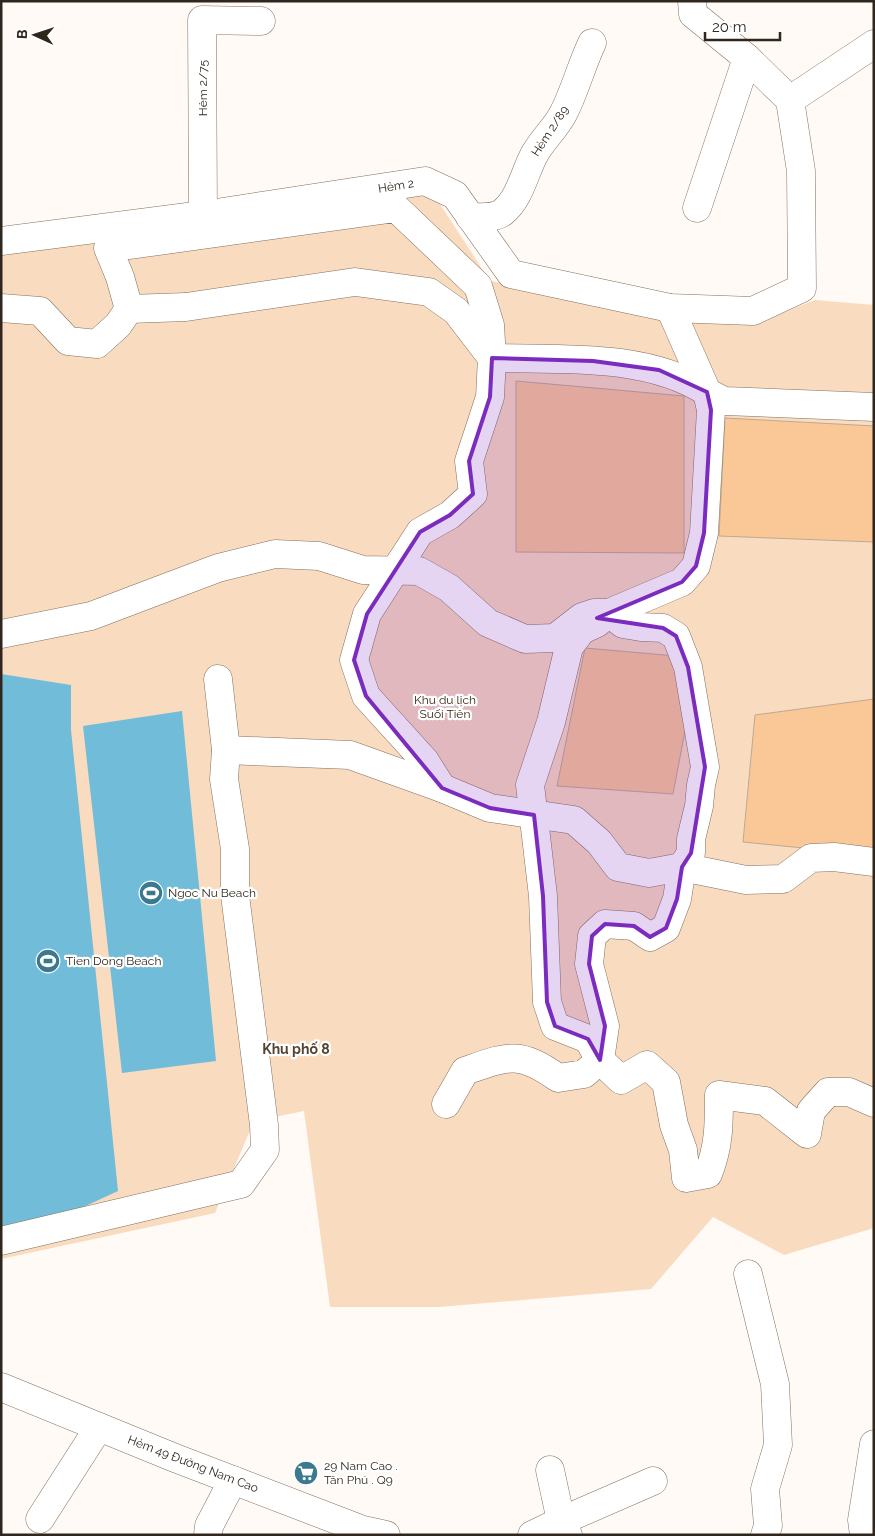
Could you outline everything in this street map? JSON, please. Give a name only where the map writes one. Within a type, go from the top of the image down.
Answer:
[{"type":"street","points":[[692,1],[694,14],[747,58],[790,100],[874,44]]},
{"type":"street","name":"Hẻm 2/75","points":[[203,215],[202,20],[261,21]]},
{"type":"street","name":"Hẻm 2/89","points":[[470,217],[489,218],[502,213],[515,199],[536,152],[562,117],[573,95],[582,64],[592,42]]},
{"type":"street","points":[[697,208],[747,58]]},
{"type":"street","name":"Hẻm 2","points":[[1,241],[203,215],[425,181],[455,195],[511,274],[670,308],[753,311],[802,288],[801,171],[790,100]]},
{"type":"street","points":[[1,308],[40,311],[68,340],[97,344],[118,325],[128,309],[120,278],[108,248],[396,208],[478,286],[490,325],[492,358],[490,397],[469,461],[473,494],[450,515],[420,532],[392,572],[367,614],[354,660],[366,696],[426,762],[442,788]]},
{"type":"street","points":[[128,309],[186,307],[355,282],[429,292],[456,311],[492,358]]},
{"type":"street","points":[[670,308],[707,392],[711,410],[704,534],[696,566],[682,582],[609,614],[597,623],[582,630],[569,647],[551,722],[530,785],[543,896],[548,1002],[554,1026],[588,1039],[600,1060],[622,1080],[647,1065],[666,1082],[674,1125],[683,1150],[686,1178],[708,1174],[711,1167],[719,1137],[719,1095],[765,1101],[807,1134],[811,1111],[828,1092],[849,1092],[874,1103]]},
{"type":"street","points":[[492,358],[593,362],[659,370],[688,380],[724,401],[874,407]]},
{"type":"street","points":[[1,634],[91,616],[218,568],[275,554],[319,556],[363,570],[419,571],[449,588],[488,624],[525,639],[555,638],[582,617],[594,614],[609,614],[623,624],[663,628],[676,636],[688,667],[705,767],[701,785],[700,806],[691,839],[691,853],[682,867],[677,899],[666,928],[650,937],[634,926],[605,924],[592,936],[589,964],[605,1026],[600,1060],[584,1074],[558,1078],[536,1062],[504,1058],[465,1071],[446,1104]]},
{"type":"street","points":[[1,1242],[240,1184],[265,1150],[264,1125],[235,895],[234,849],[224,779],[226,750],[218,679]]},
{"type":"street","points":[[226,750],[350,755],[442,788],[490,808],[574,820],[599,842],[618,867],[649,873],[682,867],[746,880],[783,879],[811,858],[834,857],[874,862]]},
{"type":"street","points":[[748,1274],[775,1384],[778,1445],[765,1489],[768,1526],[766,1535]]},
{"type":"street","name":"Hẻm 49 Đường Nam Cao","points":[[1,1387],[363,1530],[386,1535]]},
{"type":"street","points":[[40,1519],[99,1427]]},
{"type":"street","points":[[864,1535],[862,1520],[874,1444]]},
{"type":"street","points":[[550,1470],[564,1528]]},
{"type":"street","points":[[208,1535],[209,1526],[233,1480]]},
{"type":"street","points":[[532,1535],[564,1528],[653,1481]]},
{"type":"highlighted area","points":[[492,358],[593,361],[659,370],[707,392],[711,410],[704,533],[696,566],[682,582],[597,618],[663,628],[676,636],[688,667],[705,767],[691,853],[682,867],[677,899],[666,928],[650,937],[634,926],[605,924],[592,936],[589,964],[605,1026],[600,1060],[588,1039],[555,1026],[547,1002],[543,896],[534,815],[490,808],[442,788],[366,696],[354,660],[367,614],[420,532],[450,515],[473,494],[469,461],[490,397]]},
{"type":"green space","name":"Khu du lịch Suối Tiên","points":[[429,187],[490,281],[652,303],[759,322],[815,300],[874,305],[874,1228],[784,1255],[713,1217],[651,1289],[439,1307],[330,1307],[304,1111],[254,1121],[215,1213],[1,1259],[1,253]]},
{"type":"water","name":"Tien Dong Beach","points":[[1,674],[71,685],[71,730],[118,1191],[1,1245]]},
{"type":"water","name":"Ngoc Nu Beach","points":[[182,711],[216,1061],[122,1073],[83,726]]},
{"type":"building","points":[[516,381],[684,396],[684,553],[516,552]]},
{"type":"building","points":[[725,418],[874,426],[874,542],[719,536]]},
{"type":"building","points":[[585,648],[699,658],[673,794],[557,786]]},
{"type":"building","points":[[874,699],[874,855],[743,842],[755,715]]},
{"type":"place","name":"Ngoc Nu Beach","points":[[151,893]]},
{"type":"place","name":"Tien Dong Beach","points":[[48,961]]},
{"type":"place","name":"29 Nam Cao . Tân Phú . Q9","points":[[306,1473]]},
{"type":"district","name":"Khu phố 8","points":[[296,1049]]}]
